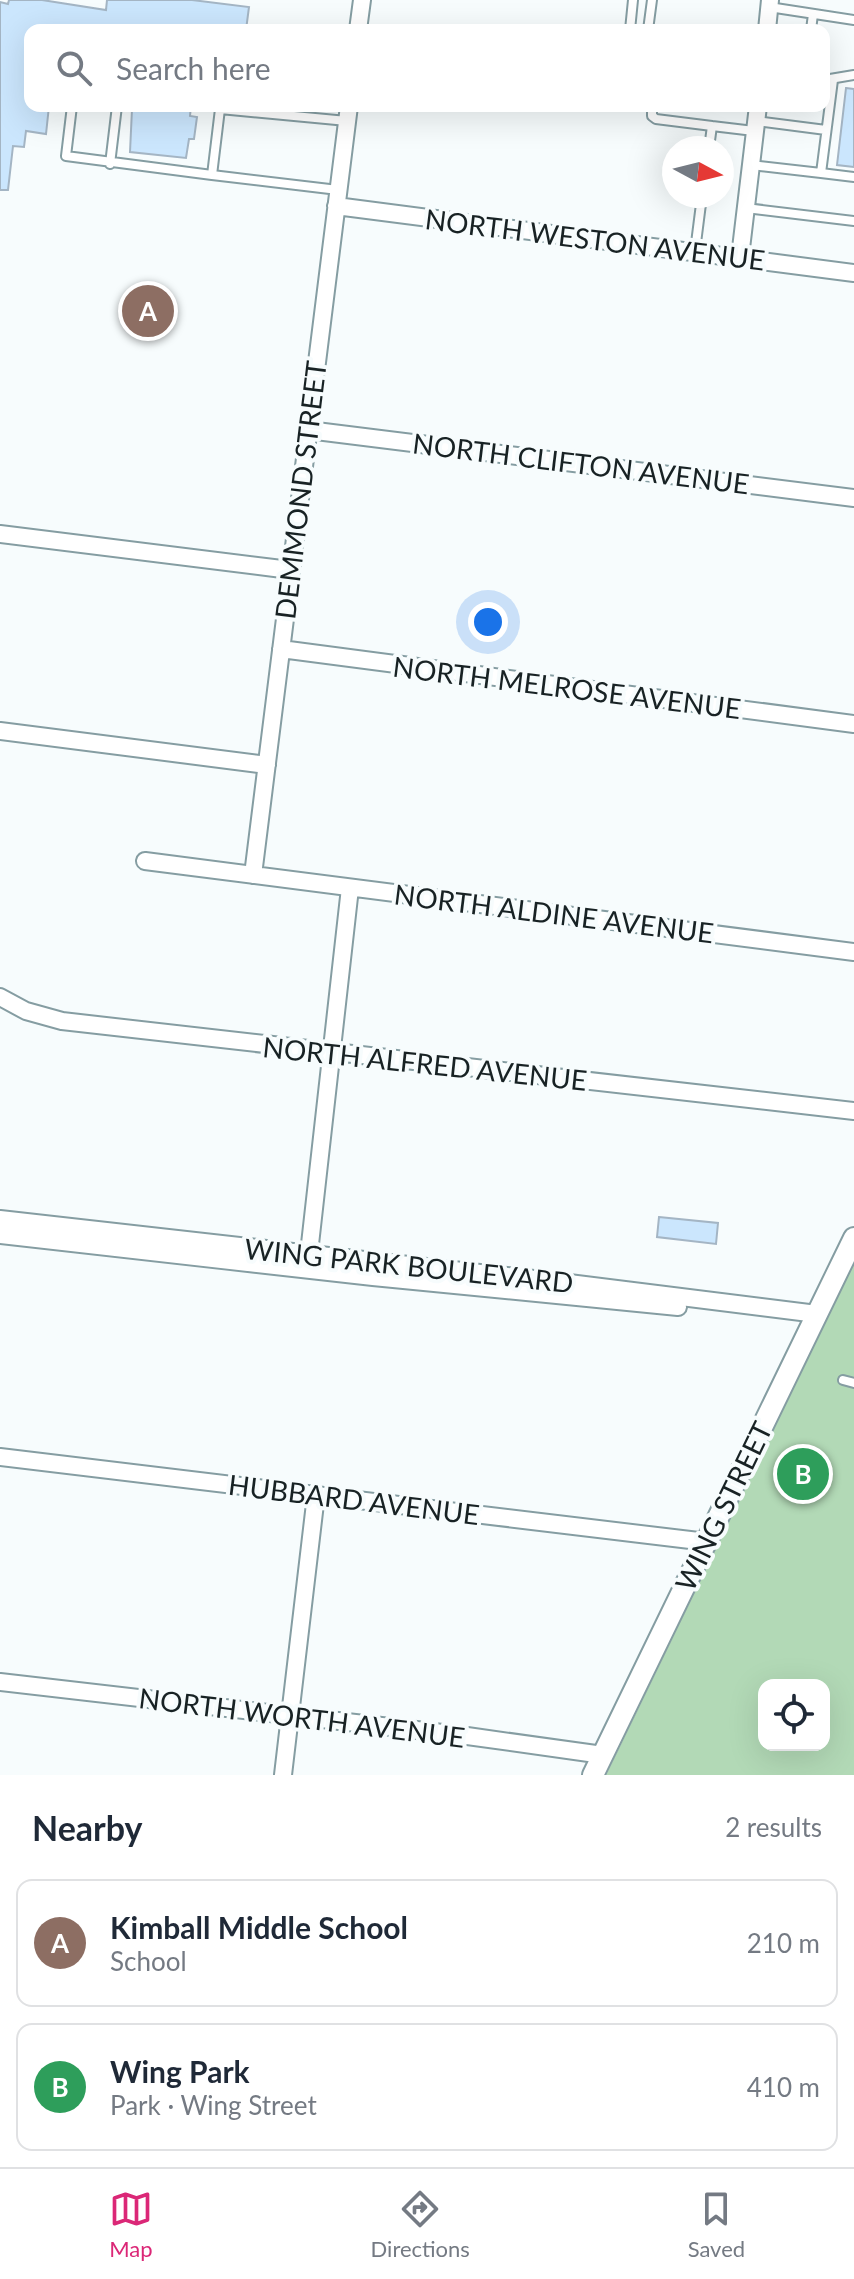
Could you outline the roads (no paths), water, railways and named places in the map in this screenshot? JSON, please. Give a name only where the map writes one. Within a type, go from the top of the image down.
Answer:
[{"type":"street","points":[[359,24],[362,0]]},
{"type":"street","points":[[768,24],[770,4]]},
{"type":"street","name":"DEMMOND STREET","points":[[253,875],[348,114]]},
{"type":"street","points":[[740,257],[756,120]]},
{"type":"street","name":"NORTH WESTON AVENUE","points":[[337,198],[854,273]]},
{"type":"street","name":"NORTH CLIFTON AVENUE","points":[[308,430],[854,498]]},
{"type":"street","points":[[0,534],[290,570]]},
{"type":"street","name":"NORTH MELROSE AVENUE","points":[[281,649],[854,724]]},
{"type":"street","points":[[0,731],[267,765]]},
{"type":"street","name":"NORTH ALDINE AVENUE","points":[[145,861],[854,952]]},
{"type":"street","points":[[308,1260],[350,888]]},
{"type":"street","name":"NORTH ALFRED AVENUE","points":[[0,997],[26,1011],[62,1021],[854,1111]]},
{"type":"street","name":"WING PARK BOULEVARD","points":[[0,1219],[308,1260],[373,1277],[815,1318]]},
{"type":"street","name":"WING PARK BOULEVARD","points":[[0,1235],[308,1260]]},
{"type":"street","name":"WING STREET","points":[[593,1775],[854,1238]]},
{"type":"street","name":"HUBBARD AVENUE","points":[[0,1457],[707,1542]]},
{"type":"street","points":[[283,1775],[316,1495]]},
{"type":"street","name":"NORTH WORTH AVENUE","points":[[0,1682],[603,1755]]},
{"type":"lane","points":[[631,24],[633,0]]},
{"type":"lane","points":[[649,24],[652,0]]},
{"type":"lane","points":[[770,4],[854,20]]},
{"type":"lane","points":[[812,24],[813,14]]},
{"type":"lane","points":[[830,80],[854,75]]},
{"type":"lane","points":[[71,112],[66,156],[212,175],[337,198]]},
{"type":"lane","points":[[110,164],[116,112]]},
{"type":"lane","points":[[212,175],[220,112]]},
{"type":"lane","points":[[297,112],[348,114]]},
{"type":"lane","points":[[652,112],[656,119],[712,126],[756,120],[826,130]]},
{"type":"lane","points":[[821,173],[827,112]]},
{"type":"lane","points":[[711,136],[712,126]]},
{"type":"lane","points":[[750,165],[854,177]]},
{"type":"lane","points":[[695,251],[700,208]]},
{"type":"lane","points":[[745,208],[854,221]]},
{"type":"lane","points":[[843,1380],[854,1383]]},
{"type":"place","name":"Kimball Middle School","points":[[148,311]]},
{"type":"place","name":"Wing Park","points":[[803,1474]]}]
